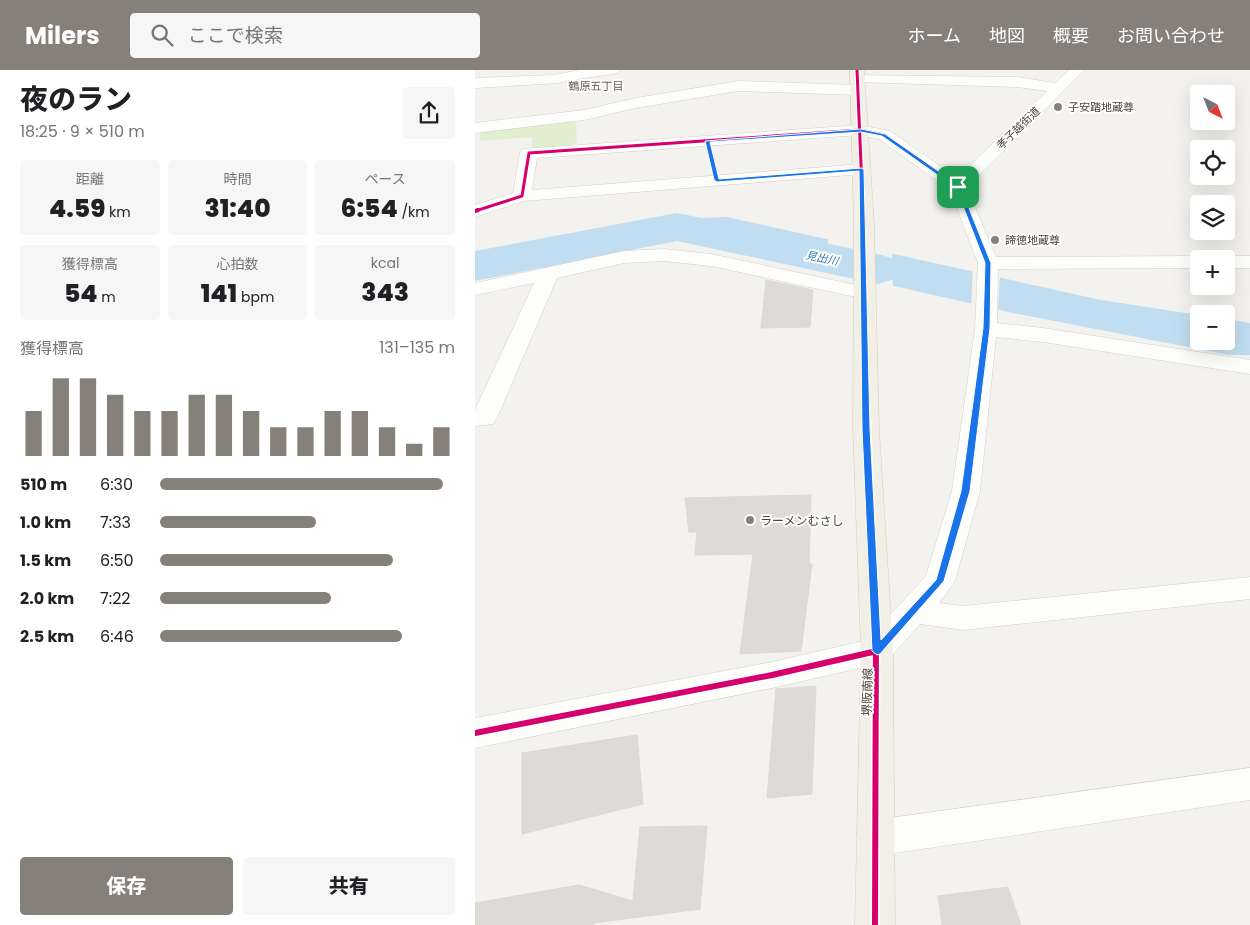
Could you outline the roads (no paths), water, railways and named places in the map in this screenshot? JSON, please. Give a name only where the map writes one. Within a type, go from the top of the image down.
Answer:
[{"type":"main road","name":"堺阪南線","points":[[857,79],[861,130],[864,239],[866,429],[877,651],[875,925]]},
{"type":"street","points":[[475,83],[613,70]]},
{"type":"street","name":"孝子越街道","points":[[958,187],[1077,70]]},
{"type":"street","points":[[555,118],[560,75]]},
{"type":"street","points":[[475,128],[584,115],[637,103],[737,86],[857,79],[1017,82],[1059,88]]},
{"type":"street","points":[[582,150],[584,115]]},
{"type":"street","points":[[475,211],[522,196],[712,161],[861,130],[890,138],[958,187],[988,267],[986,323],[965,491],[940,581],[877,651],[475,733]]},
{"type":"street","points":[[522,196],[529,153],[582,150],[712,161],[862,170]]},
{"type":"street","points":[[475,289],[624,257],[664,255],[711,260],[865,291]]},
{"type":"street","points":[[988,267],[1190,262]]},
{"type":"street","points":[[1235,262],[1250,262]]},
{"type":"street","points":[[475,418],[484,418],[549,273]]},
{"type":"street","points":[[986,323],[1043,335],[1250,367]]},
{"type":"street","points":[[913,610],[963,618],[1250,588]]},
{"type":"street","points":[[875,838],[1250,784]]},
{"type":"water","name":"見出川","points":[[727,217],[1101,300],[1190,314],[1190,347],[1013,313],[806,266],[782,243],[725,231],[676,233],[475,274],[475,257],[677,219]]},
{"type":"water","name":"見出川","points":[[1235,320],[1250,323],[1250,355],[1229,355],[1203,350],[1235,350]]},
{"type":"waterway","name":"見出川","points":[[475,266],[677,227],[878,269]]},
{"type":"place","name":"子安踏地蔵尊","points":[[1058,107]]},
{"type":"place","name":"諦徳地蔵尊","points":[[995,240]]},
{"type":"place","name":"ラーメンむさし","points":[[750,520]]},
{"type":"district","name":"鶴原五丁目","points":[[596,86]]}]
